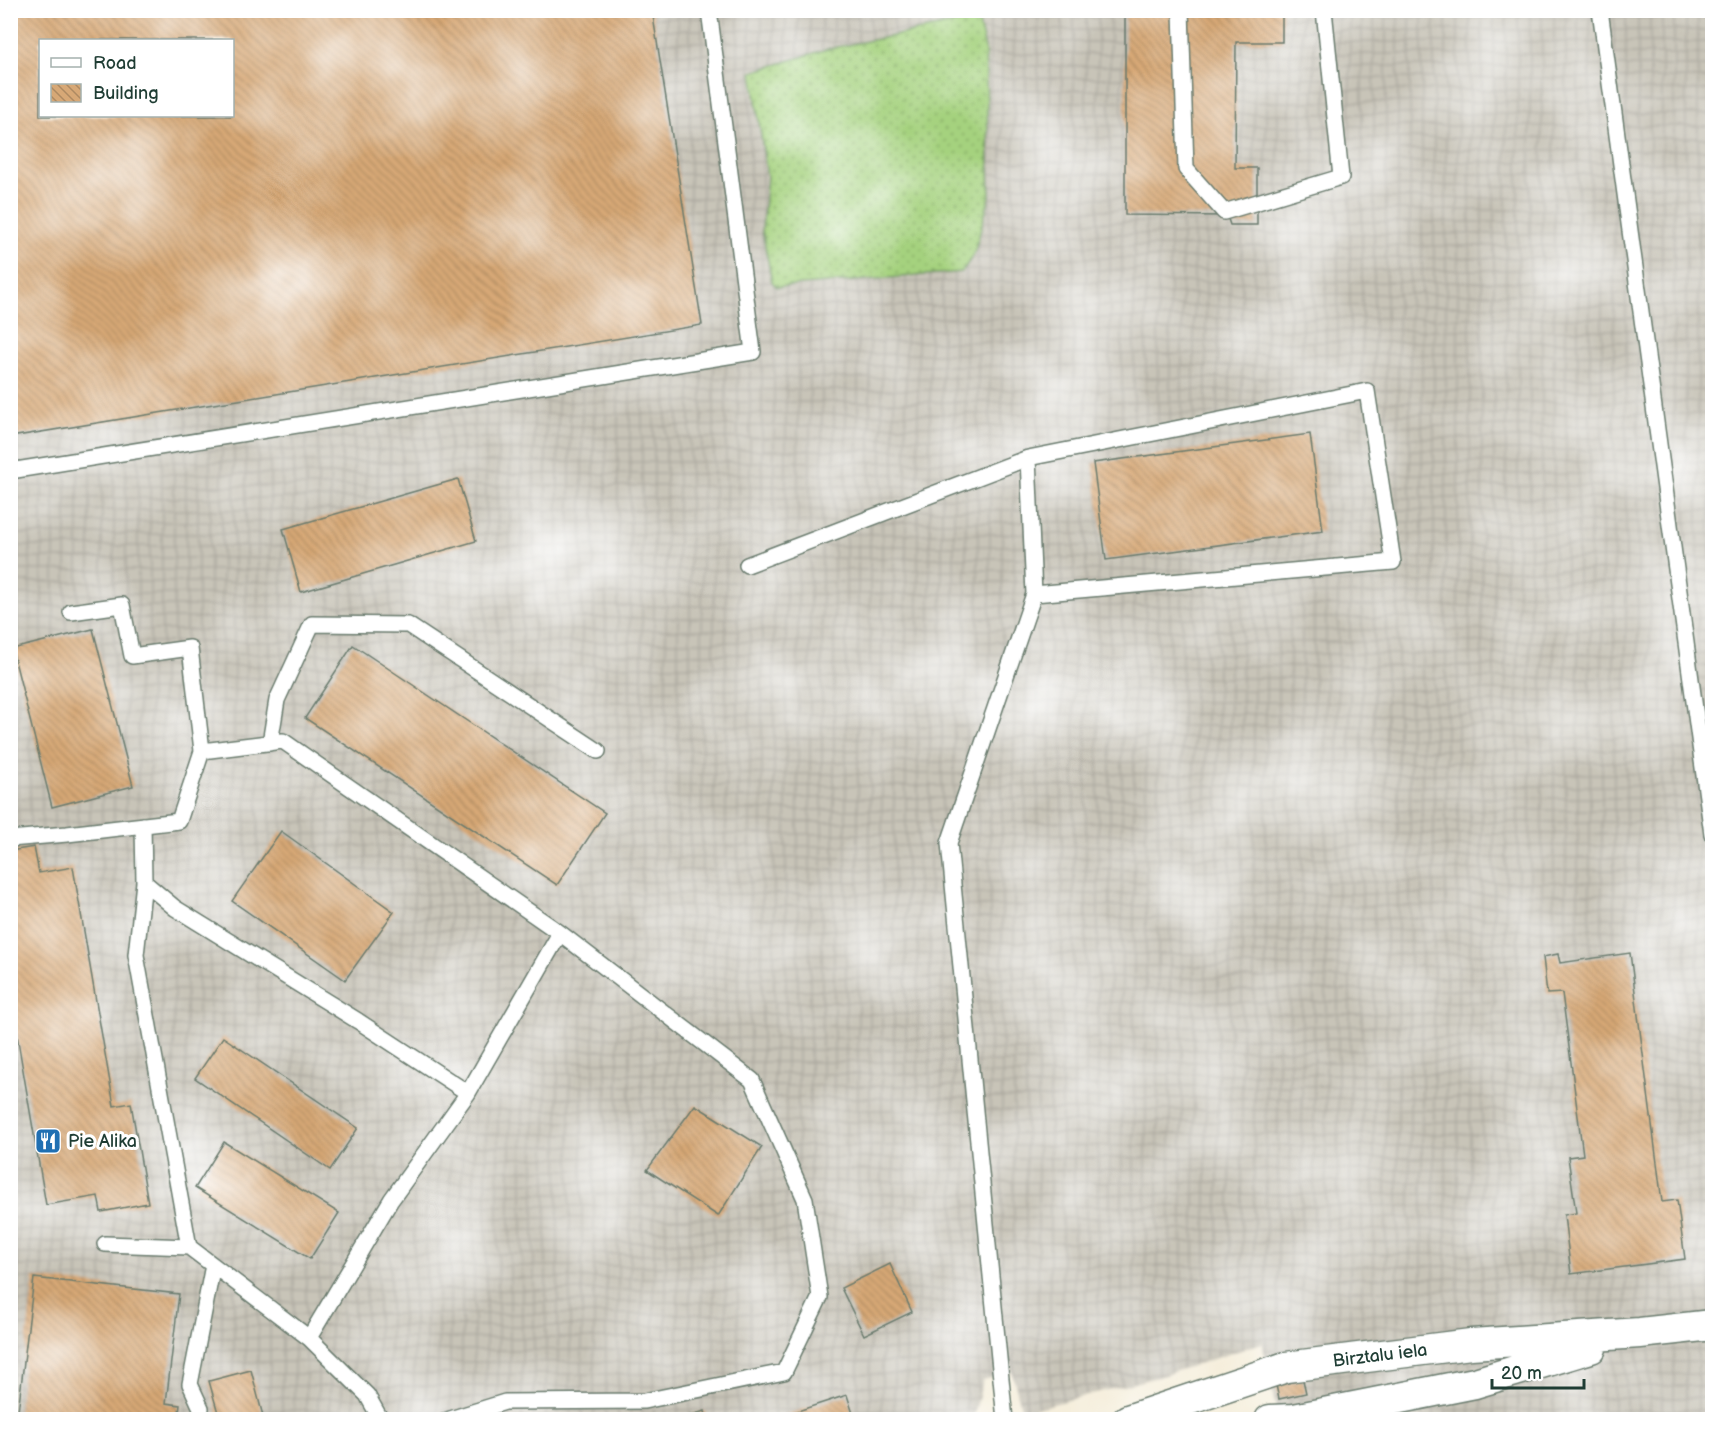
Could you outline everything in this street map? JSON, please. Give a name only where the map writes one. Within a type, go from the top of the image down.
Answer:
[{"type":"street","name":"Birztalu iela","points":[[1128,1419],[1286,1367],[1471,1344],[1640,1333],[1713,1325]]},
{"type":"street","name":"Birztalu iela","points":[[1270,1419],[1294,1419],[1475,1383],[1640,1333]]},
{"type":"lane","points":[[10,471],[753,352],[709,10]]},
{"type":"lane","points":[[1181,10],[1186,169],[1224,212],[1341,177],[1324,10]]},
{"type":"lane","points":[[1600,10],[1713,834]]},
{"type":"lane","points":[[747,565],[1029,458],[1367,391],[1393,562],[1034,594]]},
{"type":"lane","points":[[1005,1419],[949,843],[1034,594],[1029,458]]},
{"type":"lane","points":[[10,839],[179,821],[202,751],[190,648],[132,656],[122,605],[71,612]]},
{"type":"lane","points":[[270,743],[277,700],[312,624],[408,625],[598,751]]},
{"type":"lane","points":[[202,751],[283,741],[560,933],[752,1080],[806,1199],[820,1297],[784,1372],[644,1401],[505,1402],[447,1419]]},
{"type":"lane","points":[[143,825],[144,882],[136,955],[189,1247]]},
{"type":"lane","points":[[144,882],[175,908],[358,1020],[468,1093]]},
{"type":"lane","points":[[309,1338],[391,1200],[468,1093],[560,933]]},
{"type":"lane","points":[[105,1244],[189,1247],[309,1338],[367,1395],[381,1419]]},
{"type":"lane","points":[[200,1419],[201,1408],[190,1384],[213,1265]]},
{"type":"shaded area","points":[[10,11],[1712,11],[1712,1419],[1278,1419],[1262,1343],[1161,1376],[1022,1412],[1012,1372],[983,1380],[973,1419],[11,1419]]},
{"type":"green space","points":[[978,19],[985,48],[990,196],[974,254],[962,272],[777,287],[772,282],[762,230],[767,177],[752,72],[827,49]]},
{"type":"building","points":[[10,10],[652,10],[702,325],[10,437]]},
{"type":"building","points":[[1125,10],[1282,10],[1282,42],[1236,42],[1235,168],[1257,168],[1257,225],[1230,225],[1227,216],[1125,215]]},
{"type":"building","points":[[1310,434],[1323,531],[1106,560],[1093,463]]},
{"type":"building","points":[[458,479],[476,541],[301,592],[283,529]]},
{"type":"building","points":[[93,629],[133,786],[52,807],[12,649]]},
{"type":"building","points":[[353,645],[605,813],[557,885],[305,718]]},
{"type":"building","points":[[281,831],[394,912],[345,980],[232,901]]},
{"type":"building","points":[[34,847],[39,873],[73,867],[114,1106],[131,1103],[148,1203],[101,1212],[98,1196],[46,1205],[10,994],[10,851]]},
{"type":"building","points":[[1630,953],[1662,1202],[1677,1200],[1685,1259],[1571,1274],[1564,1215],[1576,1213],[1568,1157],[1583,1155],[1562,993],[1547,994],[1543,957],[1558,954],[1560,963]]},
{"type":"building","points":[[223,1037],[358,1128],[330,1170],[195,1078]]},
{"type":"building","points":[[695,1105],[762,1147],[718,1216],[647,1170]]},
{"type":"building","points":[[224,1142],[339,1213],[310,1259],[195,1188]]},
{"type":"building","points":[[890,1264],[912,1312],[864,1335],[841,1288]]},
{"type":"building","points":[[34,1278],[179,1294],[166,1403],[180,1405],[178,1420],[17,1420]]},
{"type":"building","points":[[251,1370],[264,1420],[220,1420],[209,1381]]},
{"type":"building","points":[[1303,1380],[1306,1393],[1279,1399],[1276,1385]]},
{"type":"building","points":[[847,1395],[855,1420],[773,1420],[773,1419]]},
{"type":"building","points":[[705,1411],[707,1420],[677,1420],[677,1419]]},
{"type":"place","name":"Pie Alika","points":[[48,1141]]}]
